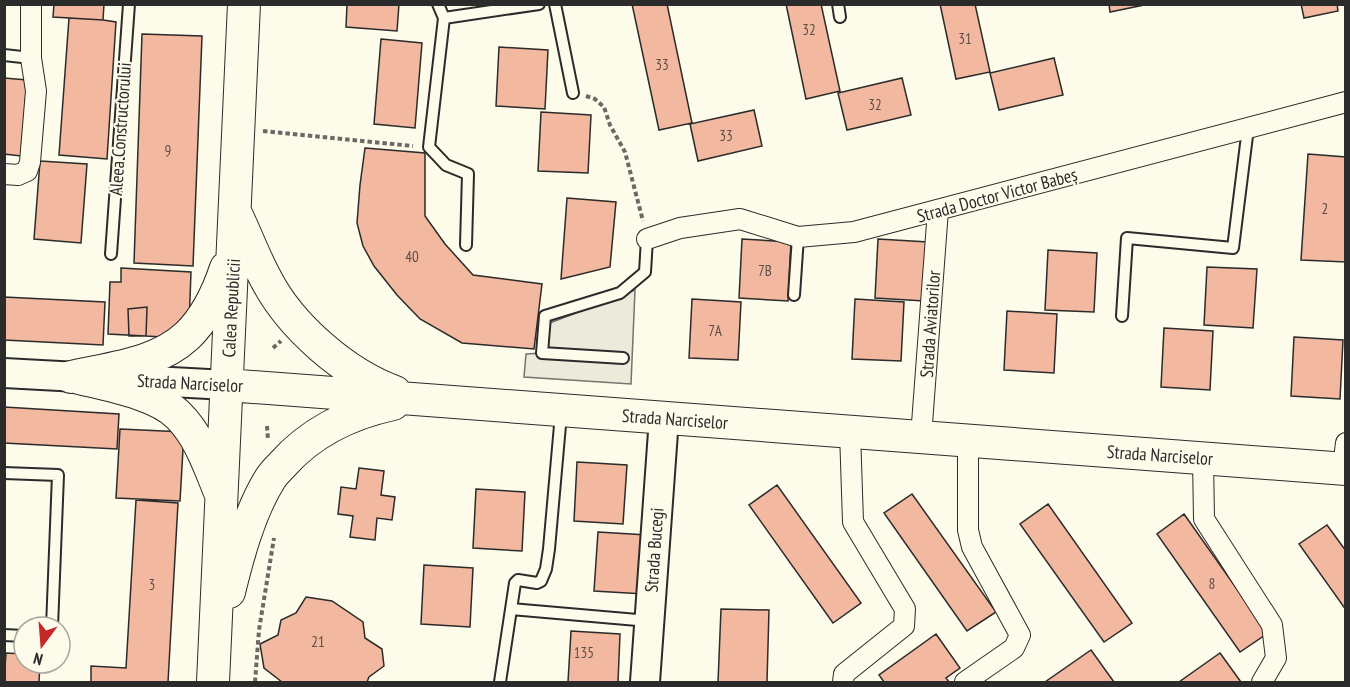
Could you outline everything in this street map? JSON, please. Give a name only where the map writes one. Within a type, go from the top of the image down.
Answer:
[{"type":"main road","name":"Calea Republicii","points":[[213,682],[244,4]]},
{"type":"main road","points":[[235,211],[267,281],[291,317],[322,347],[354,371],[386,389],[416,399]]},
{"type":"main road","points":[[71,376],[144,359],[164,352],[187,336],[217,292],[233,248]]},
{"type":"main road","points":[[71,376],[113,386],[160,402],[179,416],[201,450],[222,497]]},
{"type":"main road","name":"Strada Narciselor","points":[[227,385],[1203,458],[1345,460]]},
{"type":"main road","points":[[215,648],[237,563],[253,515],[270,478],[291,454],[316,434],[373,408],[416,399]]},
{"type":"street","points":[[4,174],[18,175],[27,171],[30,162],[36,91],[31,58],[31,4]]},
{"type":"street","name":"Strada Doctor Victor Babeș","points":[[647,239],[680,228],[740,219],[798,237],[854,232],[1346,102]]},
{"type":"street","name":"Strada Aviatorilor","points":[[921,437],[938,210]]},
{"type":"street","name":"Strada Narciselor","points":[[4,373],[227,385]]},
{"type":"street","name":"Strada Bucegi","points":[[645,682],[664,418]]},
{"type":"street","points":[[843,682],[844,674],[904,626],[905,609],[853,522],[850,432]]},
{"type":"street","points":[[964,682],[1014,648],[1020,635],[972,547],[968,530],[968,440]]},
{"type":"street","points":[[1203,458],[1204,519],[1272,625],[1276,658],[1262,682]]},
{"type":"lane","name":"Aleea Constructorului","points":[[111,254],[129,4]]},
{"type":"lane","points":[[438,4],[444,18],[429,147],[446,165],[468,174],[466,245]]},
{"type":"lane","points":[[444,18],[539,4]]},
{"type":"lane","points":[[555,4],[573,93]]},
{"type":"lane","points":[[838,4],[840,17]]},
{"type":"lane","points":[[4,55],[31,58]]},
{"type":"lane","points":[[1122,316],[1127,238],[1233,248],[1248,128]]},
{"type":"lane","points":[[794,295],[798,237]]},
{"type":"lane","points":[[623,358],[542,353],[545,316],[620,293],[645,272],[647,239]]},
{"type":"lane","points":[[500,682],[515,583],[518,580],[537,583],[541,581],[546,569],[562,410]]},
{"type":"lane","points":[[4,473],[58,475],[52,615]]},
{"type":"lane","points":[[511,609],[649,621]]},
{"type":"path","points":[[573,93],[595,99],[604,107],[610,125],[625,152],[647,239]]},
{"type":"path","points":[[239,129],[429,147]]},
{"type":"shaded area","points":[[635,290],[631,384],[524,377],[526,354],[542,353],[537,328]]},
{"type":"building","points":[[54,4],[104,4],[103,20],[53,17]]},
{"type":"building","points":[[347,4],[399,4],[397,31],[346,27]]},
{"type":"building","points":[[632,4],[667,4],[692,123],[659,130]]},
{"type":"building","points":[[786,4],[821,4],[840,91],[806,99]]},
{"type":"building","points":[[940,4],[975,4],[990,72],[956,79]]},
{"type":"building","points":[[1109,4],[1149,4],[1110,12]]},
{"type":"building","points":[[1301,4],[1337,4],[1338,11],[1304,18]]},
{"type":"building","points":[[69,18],[116,22],[107,159],[59,155]]},
{"type":"building","points":[[142,34],[202,36],[193,266],[134,263]]},
{"type":"building","points":[[381,39],[422,43],[415,128],[374,124]]},
{"type":"building","points":[[499,47],[548,50],[545,109],[496,106]]},
{"type":"building","points":[[1054,58],[1063,95],[999,110],[990,73]]},
{"type":"building","points":[[4,78],[27,80],[21,156],[4,154]]},
{"type":"building","points":[[902,78],[911,115],[847,130],[838,93]]},
{"type":"building","points":[[754,110],[762,146],[698,161],[690,124]]},
{"type":"building","points":[[541,112],[591,115],[588,173],[538,171]]},
{"type":"building","points":[[365,148],[425,153],[425,216],[445,244],[473,275],[542,284],[534,349],[462,343],[420,319],[397,295],[374,266],[363,246],[357,223]]},
{"type":"building","points":[[1308,154],[1346,157],[1346,262],[1301,260]]},
{"type":"building","points":[[40,161],[87,164],[81,243],[34,239]]},
{"type":"building","points":[[567,198],[616,202],[610,267],[561,279]]},
{"type":"building","points":[[742,239],[791,242],[788,301],[739,298]]},
{"type":"building","points":[[878,239],[928,242],[924,301],[875,298]]},
{"type":"building","points":[[1048,250],[1097,253],[1094,312],[1045,310]]},
{"type":"building","points":[[1207,267],[1257,269],[1253,328],[1204,325]]},
{"type":"building","points":[[121,268],[191,272],[189,325],[164,337],[108,334],[110,282],[121,282]]},
{"type":"building","points":[[4,297],[105,302],[103,345],[4,340]]},
{"type":"building","points":[[692,299],[741,302],[738,360],[689,358]]},
{"type":"building","points":[[855,299],[904,302],[901,361],[852,359]]},
{"type":"building","points":[[147,307],[146,336],[129,336],[128,309]]},
{"type":"building","points":[[1007,311],[1057,314],[1054,373],[1004,370]]},
{"type":"building","points":[[1164,328],[1213,331],[1210,390],[1161,387]]},
{"type":"building","points":[[1294,337],[1343,340],[1340,399],[1291,396]]},
{"type":"building","points":[[4,407],[119,414],[117,449],[4,443]]},
{"type":"building","points":[[120,429],[184,432],[180,501],[116,498]]},
{"type":"building","points":[[577,462],[627,465],[623,524],[574,521]]},
{"type":"building","points":[[359,468],[384,471],[381,495],[395,497],[392,520],[377,518],[375,540],[350,537],[353,516],[338,514],[341,487],[356,489]]},
{"type":"building","points":[[777,485],[861,603],[833,623],[749,505]]},
{"type":"building","points":[[476,489],[525,492],[522,551],[473,548]]},
{"type":"building","points":[[912,494],[996,612],[967,631],[884,513]]},
{"type":"building","points":[[136,500],[178,503],[168,682],[91,682],[91,666],[126,668]]},
{"type":"building","points":[[1048,504],[1132,623],[1104,642],[1020,524]]},
{"type":"building","points":[[1184,514],[1268,633],[1240,652],[1157,534]]},
{"type":"building","points":[[1327,525],[1346,551],[1346,610],[1299,544]]},
{"type":"building","points":[[598,532],[647,535],[644,594],[594,591]]},
{"type":"building","points":[[424,565],[473,568],[470,627],[421,624]]},
{"type":"building","points":[[306,597],[332,601],[363,622],[365,638],[382,649],[384,666],[369,677],[367,682],[282,682],[264,668],[260,644],[278,635],[281,620],[296,613]]},
{"type":"building","points":[[721,609],[769,610],[767,682],[718,682]]},
{"type":"building","points":[[571,631],[620,634],[618,682],[568,682]]},
{"type":"building","points":[[936,634],[960,668],[946,678],[949,682],[884,682],[879,675]]},
{"type":"building","points":[[1091,650],[1114,682],[1045,682]]},
{"type":"building","points":[[6,653],[12,653],[12,675],[39,675],[39,682],[4,682]]},
{"type":"building","points":[[1220,653],[1241,682],[1179,682]]}]
